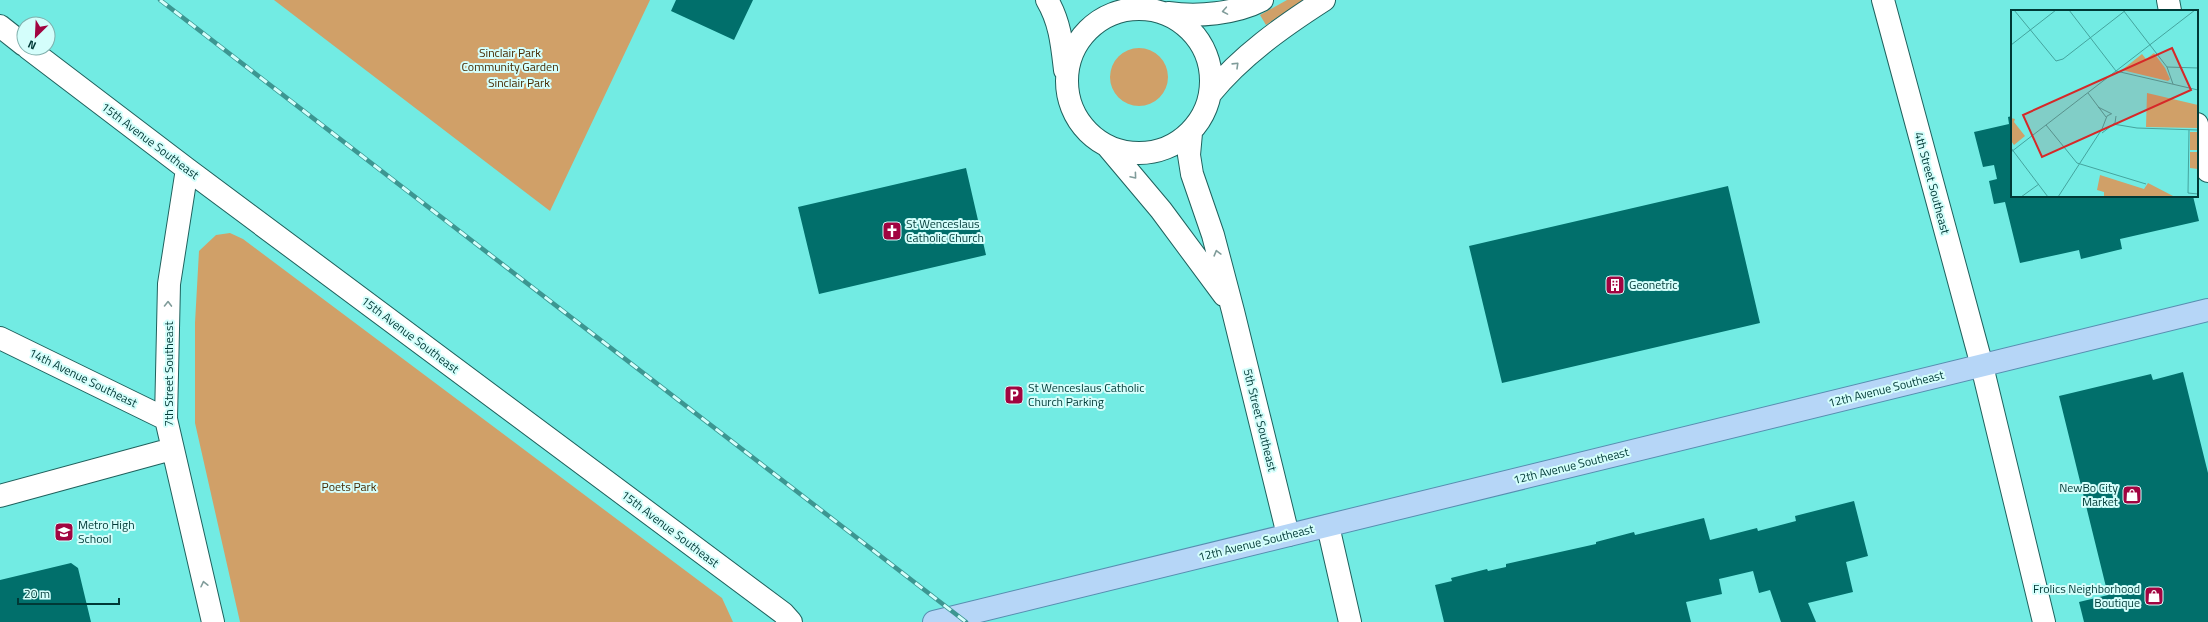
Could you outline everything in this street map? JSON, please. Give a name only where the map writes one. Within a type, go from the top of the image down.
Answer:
[{"type":"main road","name":"12th Avenue Southeast","points":[[934,622],[2208,310]]},
{"type":"street","points":[[1047,0],[1053,10],[1062,34],[1066,88],[1073,112],[1087,133],[1108,147],[1130,153],[1152,153],[1173,146],[1191,132],[1204,115],[1210,94],[1211,67],[1202,44],[1186,25],[1149,7]]},
{"type":"street","points":[[1066,88],[1068,64],[1078,41],[1094,23],[1116,12],[1149,7],[1188,16],[1231,10],[1262,0]]},
{"type":"street","points":[[1210,94],[1225,76],[1247,55],[1324,0]]},
{"type":"street","name":"4th Street Southeast","points":[[1883,0],[1982,366],[2044,622]]},
{"type":"street","points":[[2168,0],[2170,10]]},
{"type":"street","points":[[0,26],[16,39]]},
{"type":"street","name":"15th Avenue Southeast","points":[[39,56],[187,169],[764,598],[783,613],[791,622]]},
{"type":"street","points":[[2198,128],[2208,171]]},
{"type":"street","name":"5th Street Southeast","points":[[1191,132],[1189,155],[1192,174],[1212,235],[1231,304],[1288,535]]},
{"type":"street","name":"5th Street Southeast","points":[[1108,147],[1161,210],[1231,304]]},
{"type":"street","name":"7th Street Southeast","points":[[187,169],[169,284],[166,419],[213,622]]},
{"type":"street","name":"14th Avenue Southeast","points":[[0,338],[166,419]]},
{"type":"street","points":[[0,496],[172,449]]},
{"type":"street","points":[[1328,526],[1350,622]]},
{"type":"green space","name":"Sinclair Park","points":[[274,0],[650,0],[550,211]]},
{"type":"green space","points":[[1287,0],[1304,0],[1266,25],[1260,15]]},
{"type":"green space","points":[[1139,48],[1150,50],[1163,61],[1166,66],[1168,77],[1166,88],[1155,101],[1150,104],[1139,106],[1128,104],[1115,93],[1112,88],[1110,77],[1112,66],[1123,53],[1128,50]]},
{"type":"green space","name":"Poets Park","points":[[230,233],[243,239],[722,598],[733,622],[240,622],[195,423],[195,323],[199,251],[216,235]]},
{"type":"building","points":[[676,0],[753,0],[734,40],[671,11]]},
{"type":"building","points":[[2011,116],[2011,197],[2193,197],[2199,221],[2120,239],[2122,249],[2081,259],[2079,250],[2020,263],[2005,202],[1994,204],[1989,181],[1997,179],[1994,165],[1983,167],[1974,132],[2009,124],[2008,117]]},
{"type":"building","name":"St Wenceslaus Catholic Church","points":[[966,168],[986,255],[819,294],[798,207]]},
{"type":"building","name":"Geonetric","points":[[1728,186],[1760,323],[1502,383],[1469,246]]},
{"type":"building","name":"NewBo City Market","points":[[2183,372],[2208,473],[2208,622],[2084,622],[2079,602],[2108,595],[2059,396],[2151,374],[2153,380]]},
{"type":"building","points":[[1854,501],[1868,556],[1846,562],[1853,592],[1808,603],[1816,622],[1781,622],[1770,590],[1759,593],[1753,571],[1719,579],[1722,594],[1686,602],[1691,622],[1444,622],[1435,585],[1452,581],[1451,578],[1487,569],[1488,571],[1506,567],[1506,564],[1596,544],[1596,542],[1634,532],[1635,535],[1704,518],[1710,540],[1757,528],[1758,531],[1796,521],[1795,516]]},
{"type":"building","points":[[71,563],[78,568],[91,622],[0,622],[0,580]]},
{"type":"railway","points":[[160,0],[966,622]]},
{"type":"place","name":"St Wenceslaus Catholic Church","points":[[892,231]]},
{"type":"place","name":"Geonetric","points":[[1615,285]]},
{"type":"place","name":"St Wenceslaus Catholic Church Parking","points":[[1014,395]]},
{"type":"place","name":"NewBo City Market","points":[[2132,495]]},
{"type":"place","name":"Metro High School","points":[[64,532]]},
{"type":"place","name":"Frolics Neighborhood Boutique","points":[[2154,596]]},
{"type":"park label","name":"Sinclair Park Community Garden","points":[[510,60]]}]
